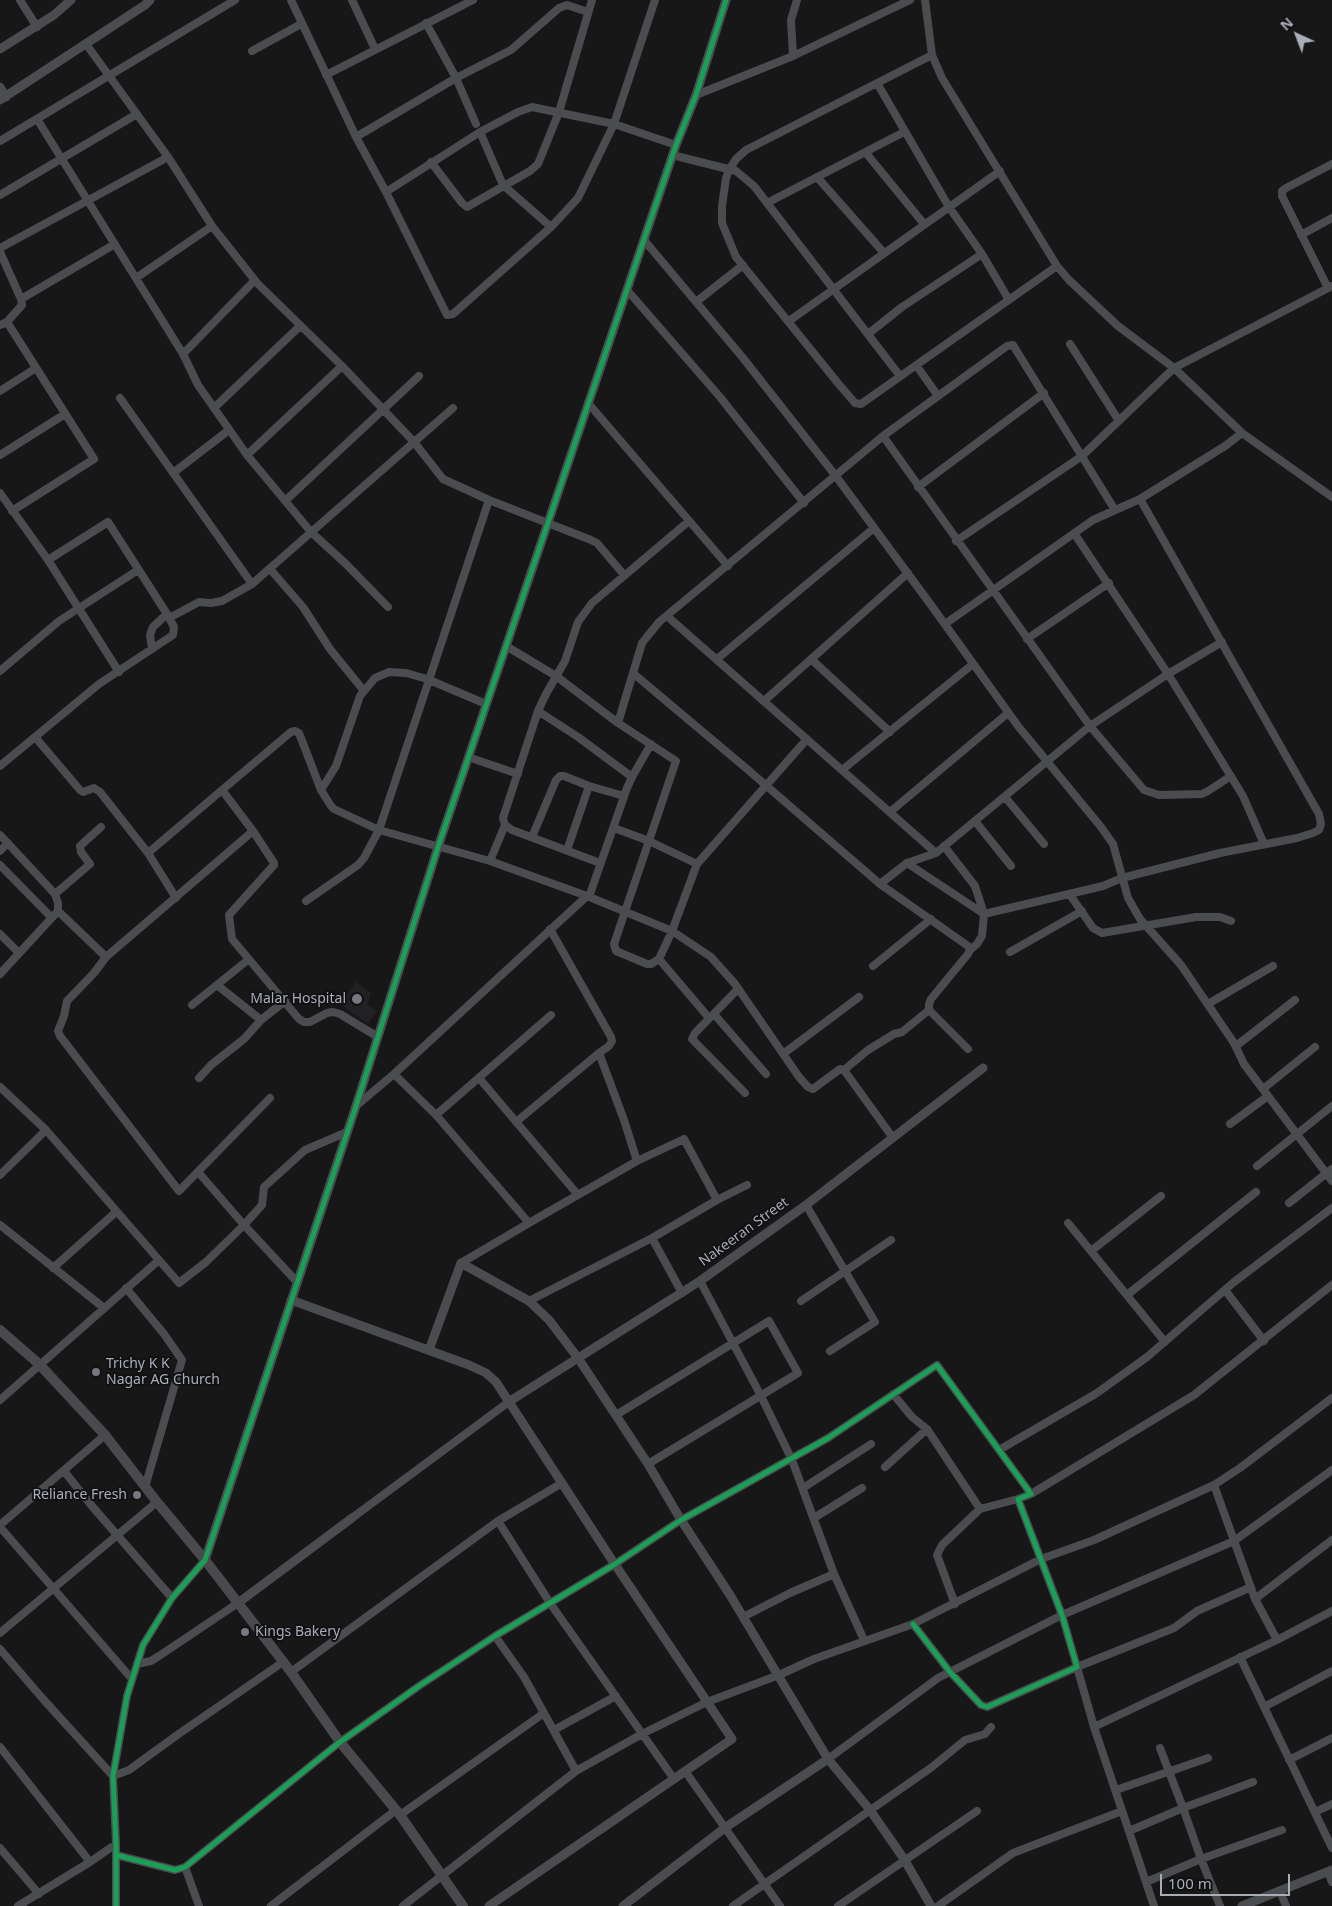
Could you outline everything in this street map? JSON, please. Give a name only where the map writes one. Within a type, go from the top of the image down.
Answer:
[{"type":"main road","points":[[0,1330],[39,1364],[105,1435],[284,1662],[340,1742],[398,1812],[463,1906]]},
{"type":"street","points":[[20,0],[37,27]]},
{"type":"street","points":[[0,87],[3,99],[150,0]]},
{"type":"street","points":[[0,141],[236,0]]},
{"type":"street","points":[[290,0],[356,137],[386,192],[447,315],[453,314],[551,227],[578,198],[614,124],[655,0]]},
{"type":"street","points":[[352,0],[375,49]]},
{"type":"street","points":[[326,76],[473,0]]},
{"type":"street","points":[[431,162],[467,207],[530,171],[538,164],[559,112],[592,0]]},
{"type":"street","points":[[116,1906],[113,1776],[127,1696],[132,1679],[143,1645],[172,1598],[205,1560],[356,1106],[468,757],[672,155],[696,95],[726,0]]},
{"type":"street","points":[[793,56],[791,20],[797,0]]},
{"type":"street","points":[[696,95],[793,56],[910,0]]},
{"type":"street","points":[[925,0],[932,55],[942,78],[1057,266],[1069,280],[1118,326],[1174,368],[1242,433],[1332,497]]},
{"type":"street","points":[[0,49],[37,27],[68,1]]},
{"type":"street","points":[[356,137],[456,78],[511,50],[559,8],[567,5],[588,12]]},
{"type":"street","points":[[426,23],[456,78],[476,124]]},
{"type":"street","points":[[252,51],[301,24]]},
{"type":"street","points":[[86,44],[168,157],[212,226],[255,280],[342,366],[414,442],[444,479],[488,500],[596,543],[624,575]]},
{"type":"street","points":[[932,55],[746,150],[736,159],[729,170],[722,206],[722,223],[736,257],[855,403],[861,404],[1057,266]]},
{"type":"street","points":[[877,83],[949,207],[982,254],[1009,300]]},
{"type":"street","points":[[386,192],[480,132],[518,112],[532,107],[614,124],[676,145]]},
{"type":"street","points":[[0,195],[137,114]]},
{"type":"street","points":[[37,119],[183,354],[198,385],[247,454],[311,532],[388,607]]},
{"type":"street","points":[[480,132],[503,185],[551,227]]},
{"type":"street","points":[[767,204],[904,132]]},
{"type":"street","points":[[866,153],[924,224]]},
{"type":"street","points":[[672,155],[736,171],[754,186],[900,376]]},
{"type":"street","points":[[12,511],[94,459],[36,368],[3,324],[21,308],[21,299],[0,250],[168,157]]},
{"type":"street","points":[[956,541],[1082,456],[1174,368],[1330,287],[1283,200],[1282,192],[1332,164]]},
{"type":"street","points":[[789,321],[1000,171]]},
{"type":"street","points":[[818,177],[884,253]]},
{"type":"street","points":[[1301,235],[1332,218]]},
{"type":"street","points":[[136,278],[212,226]]},
{"type":"street","points":[[644,240],[743,358],[835,475],[1008,713],[1046,762],[1101,827],[1113,844],[1128,898],[1146,925],[1181,965],[1236,1046],[1244,1064],[1297,1134],[1329,1172],[1332,1181]]},
{"type":"street","points":[[21,299],[114,244]]},
{"type":"street","points":[[868,334],[902,308],[982,254]]},
{"type":"street","points":[[696,302],[743,265]]},
{"type":"street","points":[[183,354],[255,280]]},
{"type":"street","points":[[627,290],[720,397],[804,503]]},
{"type":"street","points":[[214,408],[300,326]]},
{"type":"street","points":[[618,723],[642,643],[659,622],[883,436],[1010,344],[1016,349],[1044,393],[1115,510]]},
{"type":"street","points":[[1070,344],[1119,421]]},
{"type":"street","points":[[916,365],[938,396]]},
{"type":"street","points":[[247,454],[342,366]]},
{"type":"street","points":[[0,391],[36,368]]},
{"type":"street","points":[[285,501],[419,376]]},
{"type":"street","points":[[918,487],[1044,393]]},
{"type":"street","points":[[120,398],[252,584]]},
{"type":"street","points":[[588,403],[728,566]]},
{"type":"street","points":[[152,649],[150,635],[154,628],[168,616],[199,602],[211,603],[222,601],[252,584],[453,408]]},
{"type":"street","points":[[0,455],[65,414]]},
{"type":"street","points":[[173,473],[230,430]]},
{"type":"street","points":[[945,624],[1093,520],[1140,499],[1225,446],[1242,433]]},
{"type":"street","points":[[883,436],[956,541],[1090,726],[1139,786],[1151,794],[1202,794],[1231,776]]},
{"type":"street","points":[[0,492],[48,560],[120,672]]},
{"type":"street","points":[[907,863],[984,914],[1103,886],[1122,878],[1319,830],[1321,824],[1320,814],[1140,499]]},
{"type":"street","points":[[306,902],[358,865],[364,858],[379,830],[488,500]]},
{"type":"street","points":[[490,861],[505,825],[504,818],[538,711],[566,661],[578,622],[592,603],[689,521]]},
{"type":"street","points":[[0,766],[99,684],[120,672],[172,635],[174,627],[108,522],[48,560]]},
{"type":"street","points":[[717,659],[874,528]]},
{"type":"street","points":[[1074,533],[1168,674],[1231,776],[1253,815],[1264,844]]},
{"type":"street","points":[[270,569],[303,607],[330,649],[364,691]]},
{"type":"street","points":[[0,671],[59,621],[138,570]]},
{"type":"street","points":[[764,701],[908,573]]},
{"type":"street","points":[[1027,639],[1109,583]]},
{"type":"street","points":[[668,616],[936,853]]},
{"type":"street","points":[[880,884],[907,863],[936,853],[1090,726],[1168,674],[1222,642]]},
{"type":"street","points":[[506,646],[556,676],[618,723],[676,761],[614,948],[616,951],[647,964],[651,964],[659,959],[672,931],[697,864],[807,739]]},
{"type":"street","points":[[811,659],[890,732]]},
{"type":"street","points":[[842,770],[974,664]]},
{"type":"street","points":[[321,790],[336,766],[360,696],[375,678],[389,672],[406,673],[486,704]]},
{"type":"street","points":[[634,674],[880,884],[964,942],[970,950]]},
{"type":"street","points":[[538,711],[578,737],[632,777]]},
{"type":"street","points":[[890,812],[1008,713]]},
{"type":"street","points":[[148,853],[291,732],[295,731],[299,733],[321,790],[330,806],[379,830],[490,861],[588,896],[672,931],[711,957],[738,989],[799,1077],[808,1087],[813,1089],[840,1070],[844,1070],[868,1050],[894,1034],[902,1032],[930,1010]]},
{"type":"street","points":[[35,737],[80,790],[83,792],[96,789],[148,853],[176,898]]},
{"type":"street","points":[[356,1106],[394,1074],[588,896],[624,796],[632,777],[651,744]]},
{"type":"street","points":[[468,757],[518,774]]},
{"type":"street","points":[[532,836],[556,780],[560,776],[624,796]]},
{"type":"street","points":[[567,850],[589,786]]},
{"type":"street","points":[[222,790],[273,859],[274,865],[229,915],[232,938],[304,1022],[310,1022],[333,1012],[340,1014],[378,1037]]},
{"type":"street","points":[[1005,796],[1044,844]]},
{"type":"street","points":[[975,821],[1011,866]]},
{"type":"street","points":[[505,825],[512,830],[600,863]]},
{"type":"street","points":[[55,894],[90,864],[81,852],[80,846],[101,827]]},
{"type":"street","points":[[614,828],[649,841],[697,864]]},
{"type":"street","points":[[253,831],[106,957],[94,974],[67,1001],[64,1016],[59,1027],[60,1036],[179,1191],[270,1098]]},
{"type":"street","points":[[0,835],[55,894],[58,911],[106,957]]},
{"type":"street","points":[[0,851],[8,843]]},
{"type":"street","points":[[944,846],[975,886],[984,914],[982,936],[931,998],[929,1004],[930,1010],[968,1049]]},
{"type":"street","points":[[0,865],[51,917]]},
{"type":"street","points":[[1070,894],[1093,928],[1102,933],[1196,917],[1220,917],[1231,921]]},
{"type":"street","points":[[0,974],[58,911]]},
{"type":"street","points":[[1010,952],[1082,912]]},
{"type":"street","points":[[873,966],[931,919]]},
{"type":"street","points":[[516,1122],[598,1053],[609,1046],[612,1041],[550,929]]},
{"type":"street","points":[[0,934],[19,953]]},
{"type":"street","points":[[192,1005],[250,959]]},
{"type":"street","points":[[659,959],[766,1074]]},
{"type":"street","points":[[1208,1004],[1273,966]]},
{"type":"street","points":[[217,985],[261,1020]]},
{"type":"street","points":[[738,989],[695,1033],[692,1039],[745,1093]]},
{"type":"street","points":[[783,1054],[859,997]]},
{"type":"street","points":[[1236,1046],[1295,1000]]},
{"type":"street","points":[[199,1078],[211,1065],[244,1039],[261,1020],[285,1001]]},
{"type":"street","points":[[436,1115],[550,1015]]},
{"type":"street","points":[[1230,1124],[1315,1047]]},
{"type":"street","points":[[598,1053],[624,1120],[637,1161]]},
{"type":"street","name":"Nakeeran Street","points":[[510,1401],[700,1281],[806,1205],[983,1068]]},
{"type":"street","points":[[844,1070],[893,1138]]},
{"type":"street","points":[[394,1074],[436,1115],[529,1223]]},
{"type":"street","points":[[479,1078],[578,1195]]},
{"type":"street","points":[[1,1089],[46,1130],[179,1283],[206,1262],[244,1225],[262,1205],[264,1187],[305,1150],[347,1132]]},
{"type":"street","points":[[1257,1166],[1332,1106]]},
{"type":"street","points":[[0,1175],[46,1130]]},
{"type":"street","points":[[429,1350],[460,1263],[637,1161],[684,1139],[717,1200]]},
{"type":"street","points":[[1289,1203],[1329,1172]]},
{"type":"street","points":[[198,1173],[297,1282]]},
{"type":"street","points":[[529,1301],[652,1238],[717,1200],[747,1185]]},
{"type":"street","points":[[1127,1295],[1256,1192]]},
{"type":"street","points":[[1091,1251],[1161,1196]]},
{"type":"street","points":[[806,1205],[875,1322],[830,1351]]},
{"type":"street","points":[[999,1450],[1097,1392],[1165,1342],[1225,1290],[1332,1208]]},
{"type":"street","points":[[53,1268],[116,1212]]},
{"type":"street","points":[[1068,1223],[1165,1342]]},
{"type":"street","points":[[0,1225],[104,1308]]},
{"type":"street","points":[[652,1238],[682,1293]]},
{"type":"street","points":[[801,1301],[891,1240]]},
{"type":"street","points":[[0,1400],[159,1260]]},
{"type":"street","points":[[460,1263],[529,1301],[554,1325],[616,1414],[648,1464],[681,1520],[744,1617],[828,1759],[870,1810],[904,1859],[931,1906]]},
{"type":"street","points":[[700,1281],[761,1396],[792,1460],[834,1574],[864,1640]]},
{"type":"street","points":[[954,1604],[937,1555],[942,1545],[980,1509],[1031,1494],[1194,1395],[1332,1285]]},
{"type":"street","points":[[126,1288],[164,1334],[182,1360],[145,1487]]},
{"type":"street","points":[[1225,1290],[1264,1341]]},
{"type":"street","points":[[291,1300],[469,1364],[486,1373],[496,1382],[732,1739],[489,1906]]},
{"type":"street","points":[[616,1414],[769,1321],[798,1373],[648,1464]]},
{"type":"street","points":[[116,1854],[175,1870],[185,1867],[340,1742],[419,1686],[495,1636],[615,1564],[681,1520],[792,1460],[828,1438],[937,1365],[1031,1494]]},
{"type":"street","points":[[893,1394],[903,1407],[927,1429],[980,1509]]},
{"type":"street","points":[[403,1906],[576,1771],[642,1734],[706,1702],[779,1675],[864,1640],[913,1624],[1041,1560],[1094,1540],[1214,1485],[1240,1468],[1332,1398]]},
{"type":"street","points":[[137,1664],[159,1656],[238,1603],[510,1401]]},
{"type":"street","points":[[886,1467],[927,1429]]},
{"type":"street","points":[[105,1435],[0,1526],[132,1679]]},
{"type":"street","points":[[803,1488],[871,1444]]},
{"type":"street","points":[[623,1906],[726,1827],[828,1759],[938,1678],[1062,1615],[1234,1541],[1332,1470]]},
{"type":"street","points":[[64,1471],[91,1506],[172,1598]]},
{"type":"street","points":[[291,1672],[498,1521],[562,1482]]},
{"type":"street","points":[[1214,1485],[1255,1599],[1277,1640]]},
{"type":"street","points":[[814,1518],[862,1488]]},
{"type":"street","points":[[1018,1499],[1062,1615],[1094,1727],[1154,1906]]},
{"type":"street","points":[[0,1633],[157,1502]]},
{"type":"street","points":[[498,1521],[550,1603],[674,1779]]},
{"type":"street","points":[[1255,1599],[1332,1540]]},
{"type":"street","points":[[744,1617],[790,1593],[834,1574]]},
{"type":"street","points":[[913,1624],[950,1672],[981,1706],[987,1707],[1077,1667],[1174,1628],[1197,1611],[1251,1587]]},
{"type":"street","points":[[1094,1727],[1277,1640],[1332,1611]]},
{"type":"street","points":[[495,1636],[524,1677],[576,1771]]},
{"type":"street","points":[[0,1648],[43,1699],[113,1776]]},
{"type":"street","points":[[1240,1657],[1332,1848]]},
{"type":"street","points":[[113,1776],[129,1770],[140,1763],[180,1733],[284,1662]]},
{"type":"street","points":[[1264,1707],[1332,1671]]},
{"type":"street","points":[[554,1730],[616,1696]]},
{"type":"street","points":[[271,1906],[398,1812],[544,1713]]},
{"type":"street","points":[[733,1906],[932,1767],[965,1740],[985,1734],[991,1727]]},
{"type":"street","points":[[1289,1760],[1332,1738]]},
{"type":"street","points":[[0,1747],[90,1862]]},
{"type":"street","points":[[1160,1748],[1220,1906]]},
{"type":"street","points":[[1116,1790],[1208,1758]]},
{"type":"street","points":[[685,1771],[780,1906]]},
{"type":"street","points":[[1129,1831],[1183,1808],[1253,1782]]},
{"type":"street","points":[[1315,1812],[1332,1804]]},
{"type":"street","points":[[838,1906],[904,1859],[977,1811]]},
{"type":"street","points":[[938,1906],[1013,1853],[1122,1811]]},
{"type":"street","points":[[1146,1882],[1201,1859],[1282,1830]]},
{"type":"street","points":[[18,1906],[29,1903],[39,1894],[116,1844]]},
{"type":"street","points":[[0,1848],[39,1894]]},
{"type":"street","points":[[185,1867],[199,1906]]},
{"type":"street","points":[[1242,1906],[1330,1871],[1332,1882]]},
{"type":"street","points":[[1280,1891],[1286,1906]]},
{"type":"shaded area","name":"Malar Hospital","points":[[356,982],[371,993],[367,1005],[377,1011],[368,1024],[340,1004]]},
{"type":"cycle path","points":[[116,1906],[113,1776],[127,1696],[143,1645],[172,1598],[205,1560],[356,1106],[438,847],[676,145],[696,95],[726,0]]},
{"type":"cycle path","points":[[116,1855],[175,1870],[185,1867],[340,1742],[419,1686],[495,1636],[615,1564],[681,1520],[828,1438],[937,1365],[1031,1494],[1018,1499],[1062,1615],[1077,1667],[987,1707],[981,1705],[950,1672],[913,1624]]},
{"type":"place","name":"Malar Hospital","points":[[357,999]]},
{"type":"place","name":"Trichy K K Nagar AG Church","points":[[96,1372]]},
{"type":"place","name":"Reliance Fresh","points":[[137,1495]]},
{"type":"place","name":"Kings Bakery","points":[[245,1632]]}]
